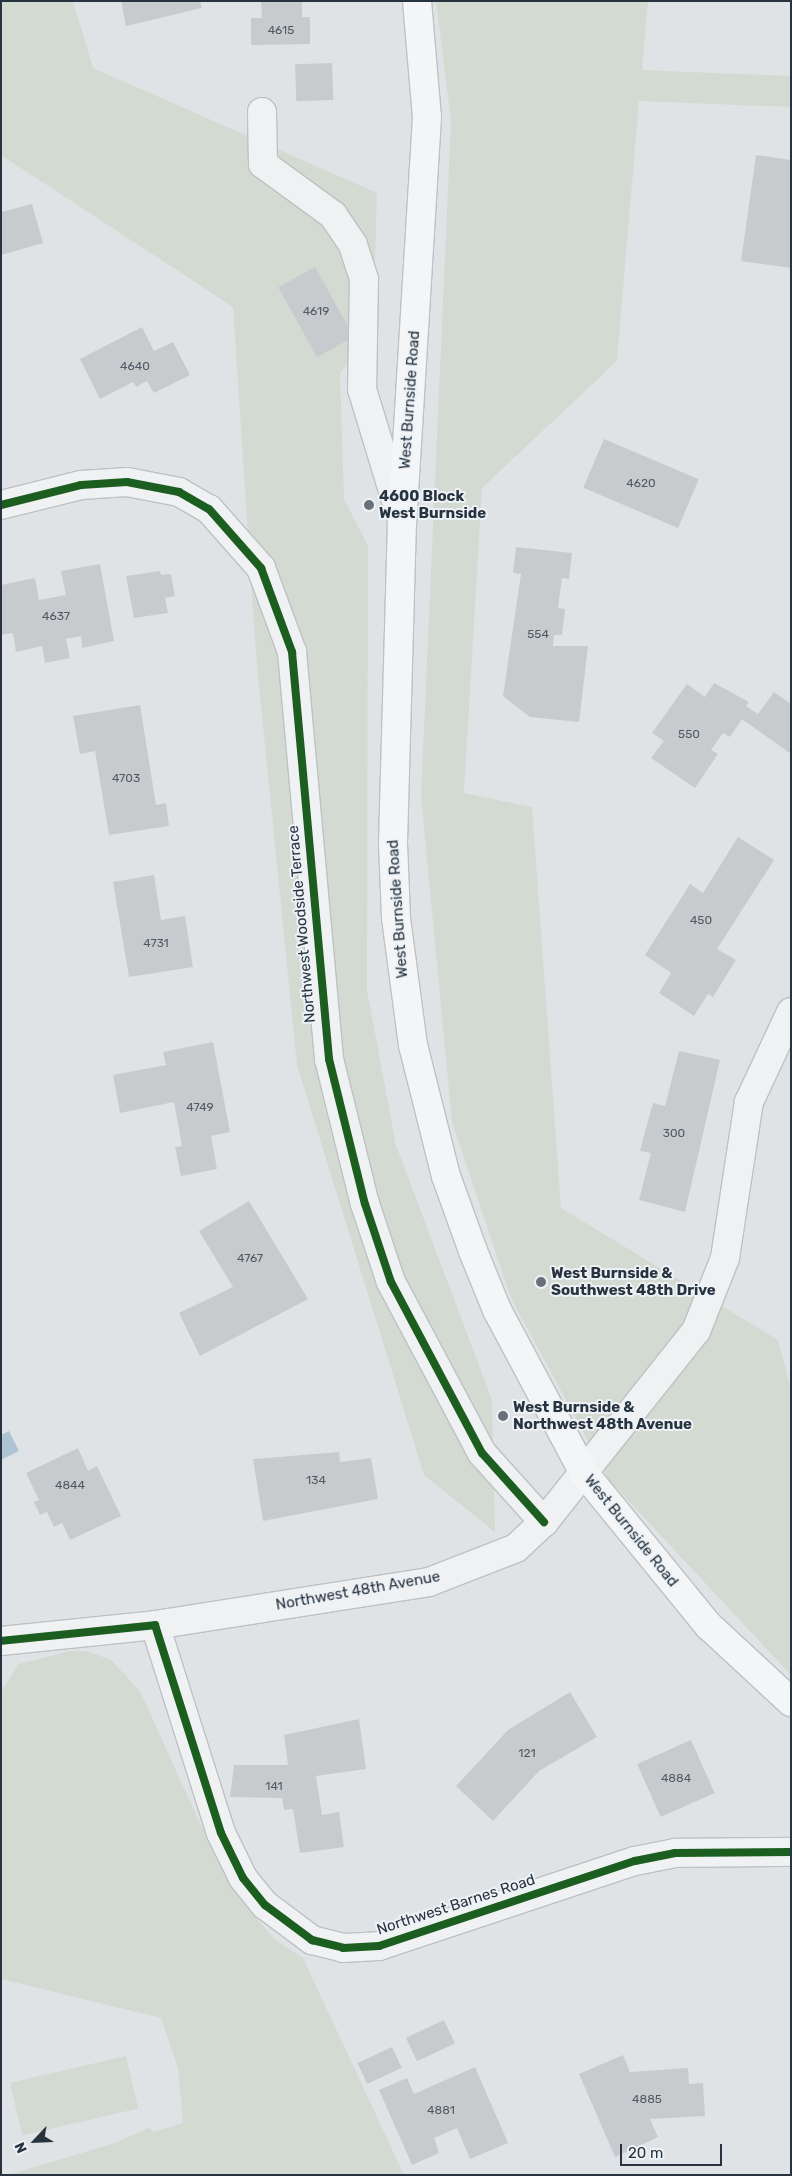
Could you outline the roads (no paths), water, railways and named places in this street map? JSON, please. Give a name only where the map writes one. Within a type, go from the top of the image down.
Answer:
[{"type":"main road","name":"West Burnside Road","points":[[417,1],[427,117],[402,521],[393,843],[396,918],[413,1045],[446,1176],[473,1251],[498,1310],[584,1473],[709,1626],[791,1702]]},
{"type":"street","points":[[262,112],[263,164],[333,214],[353,246],[364,279],[362,389],[402,521]]},
{"type":"street","name":"Northwest Woodside Terrace","points":[[1,505],[81,485],[118,482],[178,492],[209,509],[261,568],[292,652],[319,978],[329,1059],[357,1178],[391,1282],[429,1357],[482,1453],[544,1522]]},
{"type":"street","name":"Northwest 48th Avenue","points":[[155,1625],[429,1582],[516,1548],[544,1522],[696,1331],[726,1258],[749,1102],[791,1012]]},
{"type":"street","points":[[1,1642],[155,1625]]},
{"type":"street","name":"Northwest Barnes Road","points":[[155,1625],[221,1833],[243,1878],[265,1905],[312,1940],[344,1948],[379,1946],[634,1861],[675,1853],[791,1852]]},
{"type":"water","points":[[9,1431],[19,1451],[1,1460],[1,1435]]},
{"type":"place","name":"4600 Block West Burnside","points":[[369,505]]},
{"type":"place","name":"West Burnside & Southwest 48th Drive","points":[[541,1282]]},
{"type":"place","name":"West Burnside & Northwest 48th Avenue","points":[[503,1416]]}]
